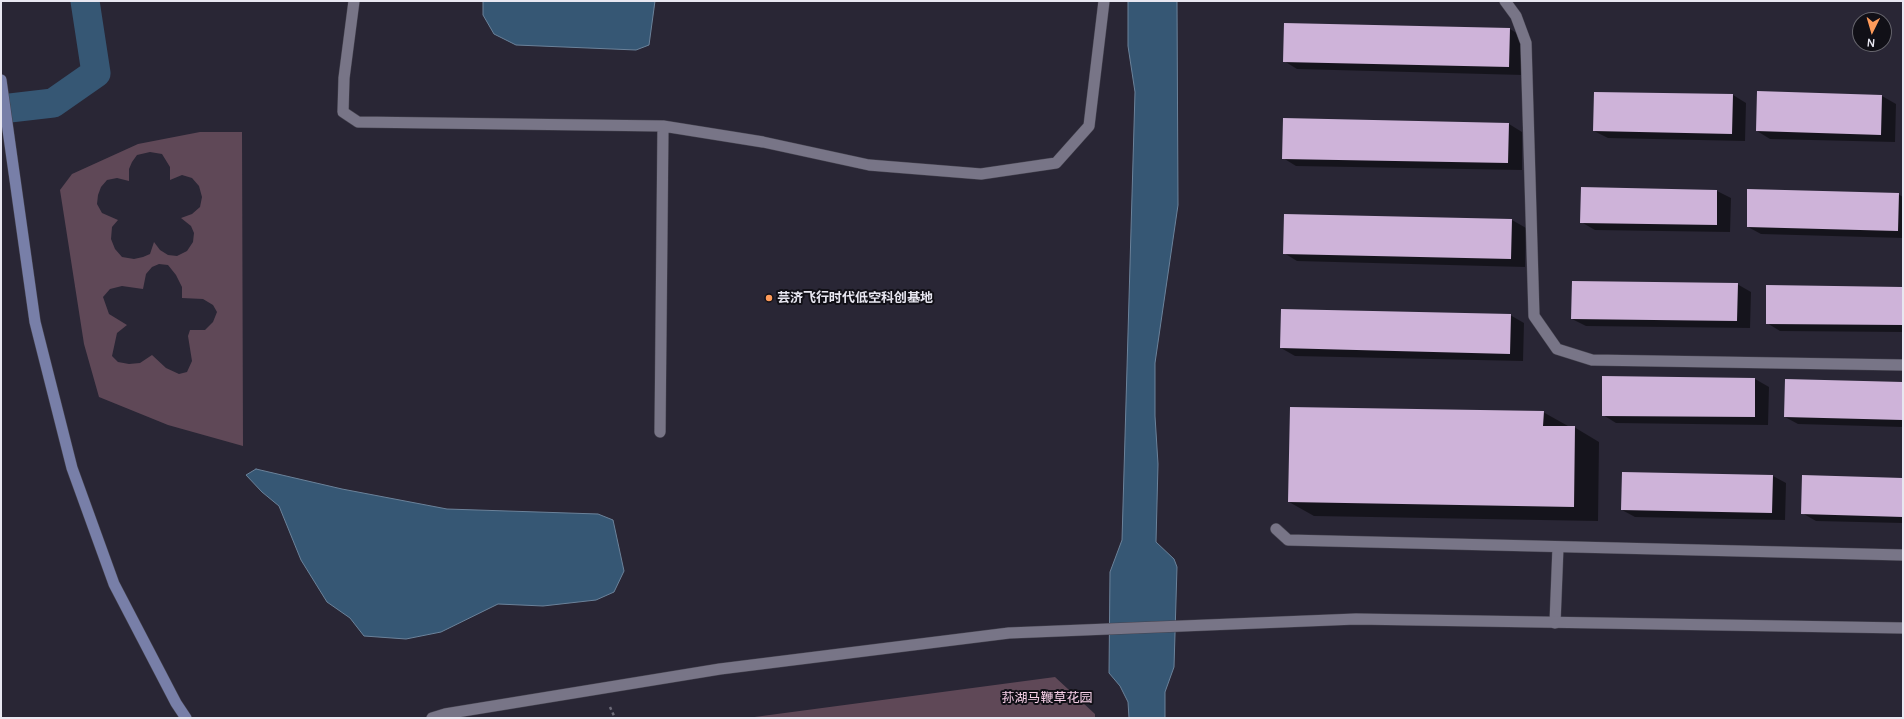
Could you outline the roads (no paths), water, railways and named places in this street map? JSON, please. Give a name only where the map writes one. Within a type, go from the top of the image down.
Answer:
[{"type":"main road","points":[[1,80],[35,322],[72,468],[114,584],[176,703],[186,718]]},
{"type":"street","points":[[354,1],[344,78],[343,112],[358,122],[663,126],[763,142],[869,165],[981,174],[1056,163],[1089,126],[1104,1]]},
{"type":"street","points":[[1505,1],[1516,16],[1526,43],[1534,316],[1557,349],[1592,360],[1903,365]]},
{"type":"street","points":[[660,432],[663,126]]},
{"type":"street","points":[[1276,529],[1288,540],[1903,555]]},
{"type":"street","points":[[1555,623],[1558,547]]},
{"type":"street","points":[[432,718],[445,714],[720,669],[1009,633],[1356,619],[1903,628]]},
{"type":"water","points":[[483,1],[655,1],[649,45],[636,50],[516,45],[494,34],[483,15]]},
{"type":"water","points":[[1128,1],[1177,1],[1178,205],[1155,363],[1155,416],[1158,464],[1156,542],[1174,559],[1177,567],[1174,667],[1165,692],[1165,718],[1129,718],[1128,702],[1120,686],[1109,673],[1110,572],[1122,540],[1135,92],[1128,46]]},
{"type":"water","points":[[256,469],[342,489],[447,509],[598,514],[613,520],[624,571],[614,592],[596,600],[543,606],[498,604],[441,632],[406,639],[364,636],[350,618],[327,602],[301,560],[279,506],[262,492],[246,475]]},
{"type":"waterway","points":[[1,109],[53,103],[96,73],[85,1]]},
{"type":"place","name":"芸济飞行时代低空科创基地","points":[[769,298]]},
{"type":"park label","name":"荪湖马鞭草花园","points":[[1047,698]]}]
